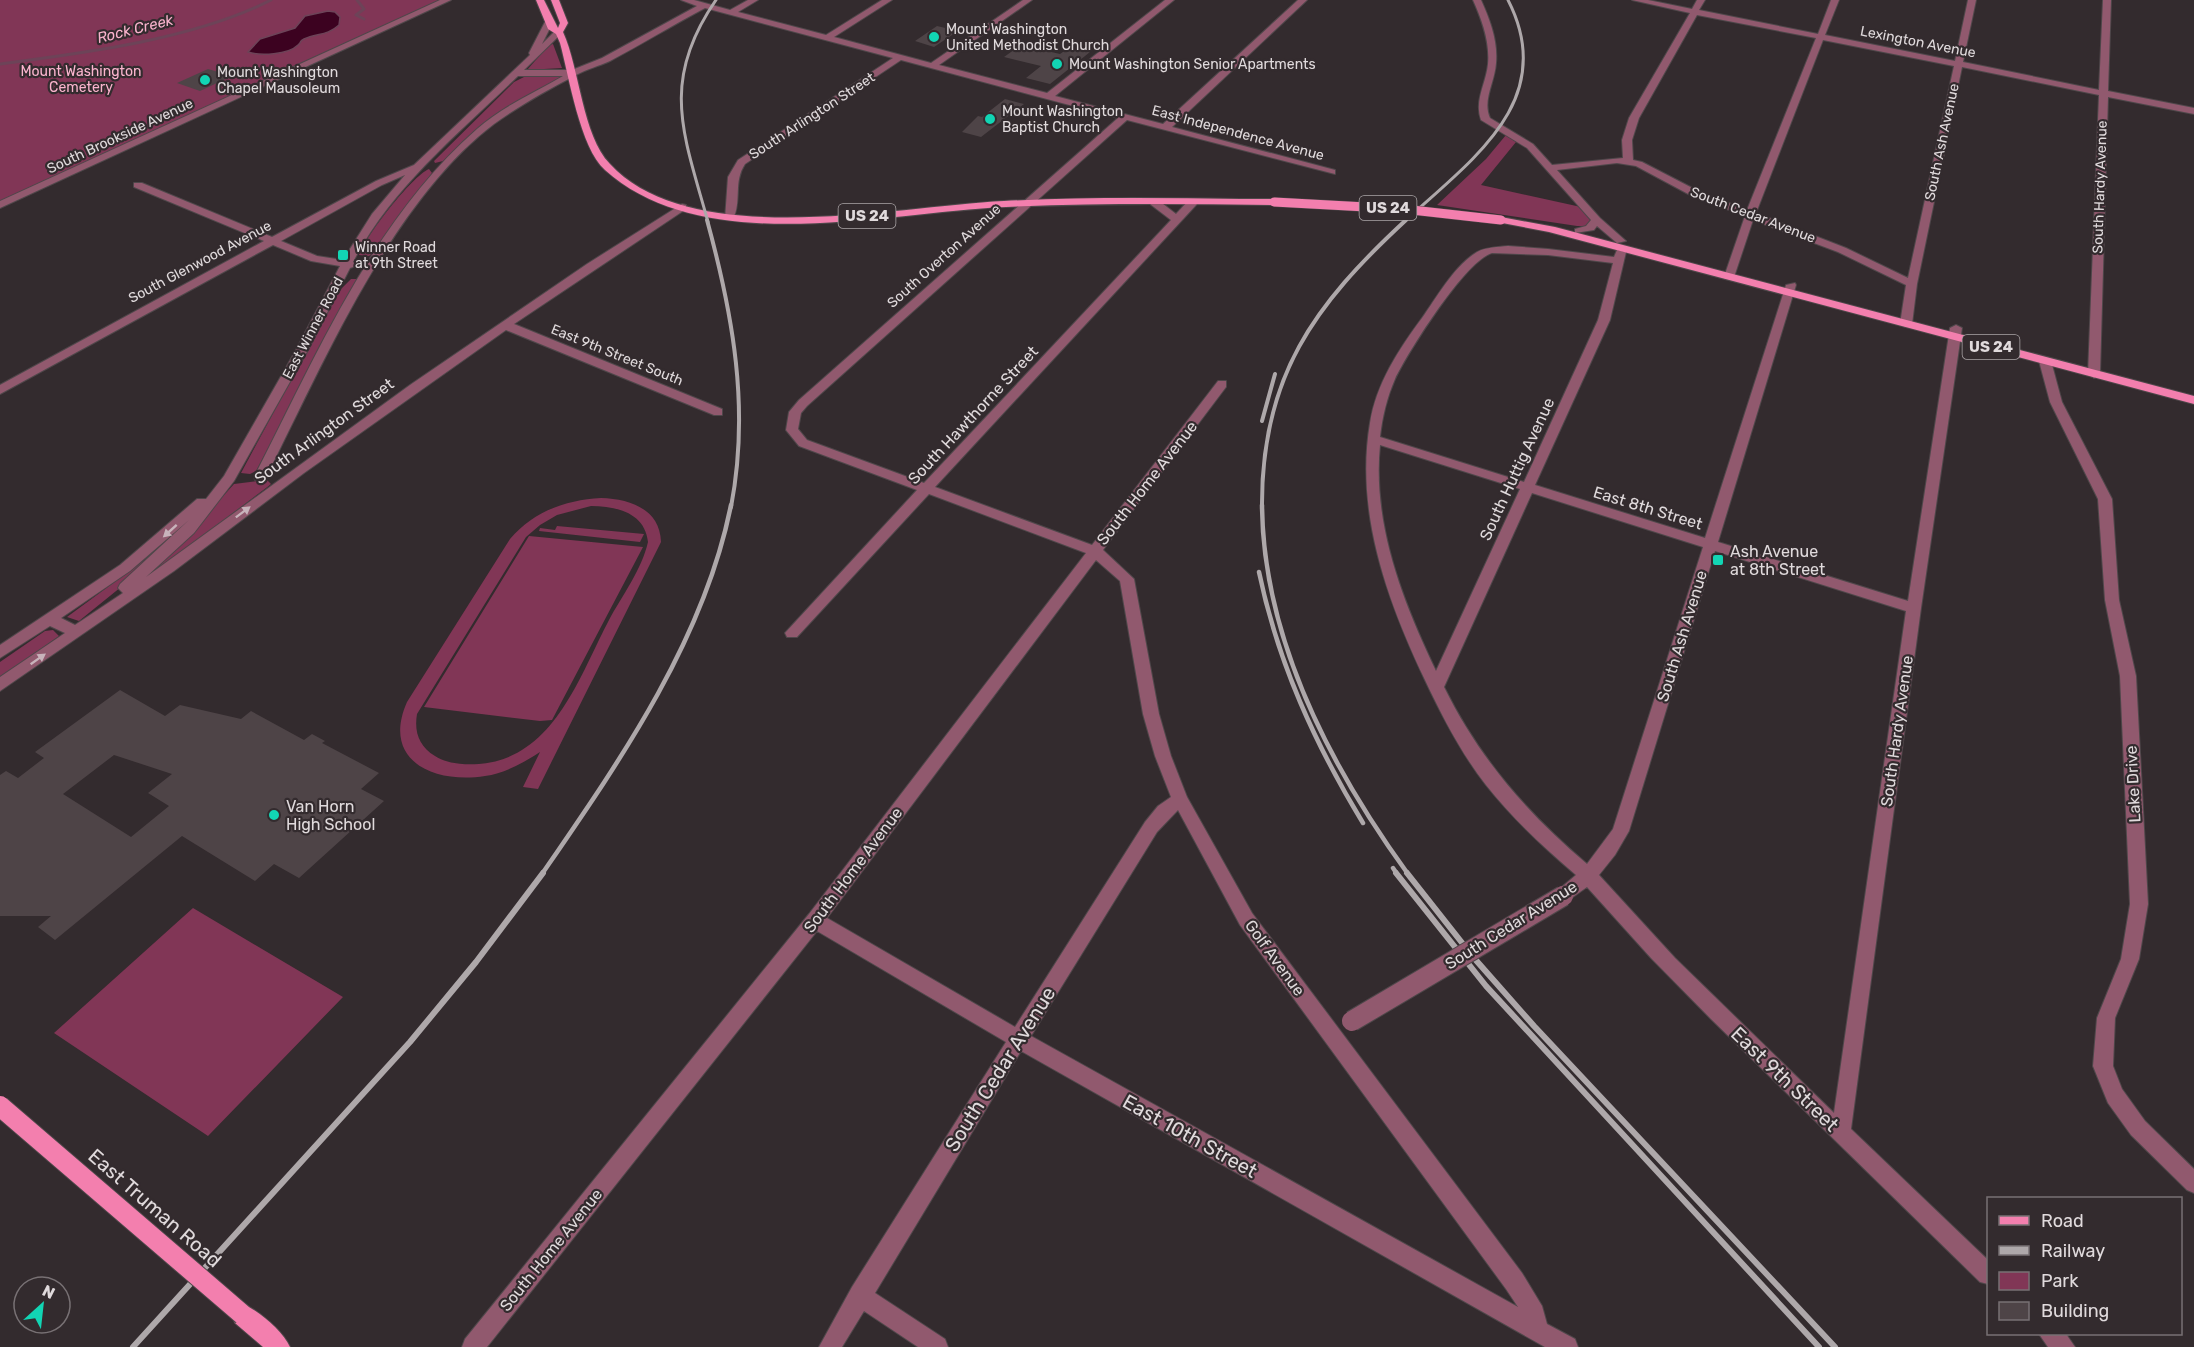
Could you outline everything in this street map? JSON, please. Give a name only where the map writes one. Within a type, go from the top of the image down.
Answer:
[{"type":"main road","points":[[541,3],[556,2]]},
{"type":"main road","name":"US 24","points":[[556,2],[564,23],[564,27],[559,32]]},
{"type":"main road","name":"US 24","points":[[541,3],[552,29],[559,32],[596,152],[607,167],[632,186],[678,210],[729,217],[806,220],[1025,203],[1274,202],[1403,209],[1501,220],[1551,229],[1579,231],[1620,250]]},
{"type":"main road","name":"US 24","points":[[1551,229],[1620,250],[1790,289],[2189,394]]},
{"type":"main road","name":"US 24","points":[[2016,349],[2044,361],[2094,369]]},
{"type":"main road","name":"East Truman Road","points":[[0,1106],[279,1347]]},
{"type":"street","name":"South Brookside Avenue","points":[[0,205],[447,0]]},
{"type":"street","name":"East Independence Avenue","points":[[685,0],[1332,172]]},
{"type":"street","points":[[732,12],[754,0]]},
{"type":"street","points":[[829,37],[888,0]]},
{"type":"street","points":[[933,65],[1028,0]]},
{"type":"street","points":[[1049,96],[1170,0]]},
{"type":"street","points":[[1166,127],[1303,0]]},
{"type":"street","points":[[1477,0],[1490,37],[1492,65],[1484,99],[1483,115],[1486,120],[1530,146],[1620,250]]},
{"type":"street","name":"Lexington Avenue","points":[[1636,0],[2194,111]]},
{"type":"street","points":[[1551,168],[1609,160],[1628,161],[1627,140],[1634,118],[1701,0]]},
{"type":"street","points":[[1730,274],[1749,216],[1835,0]]},
{"type":"street","name":"South Ash Avenue","points":[[1907,320],[1912,284],[1972,0]]},
{"type":"street","name":"South Hardy Avenue","points":[[2094,369],[2107,0]]},
{"type":"street","points":[[516,74],[573,73],[605,60],[704,5]]},
{"type":"street","name":"East Winner Road","points":[[532,56],[549,22]]},
{"type":"street","name":"East Winner Road","points":[[76,632],[189,530],[229,478],[302,350],[346,265],[376,216],[420,166],[559,32]]},
{"type":"street","name":"South Arlington Street","points":[[729,217],[734,208],[731,180],[741,162],[901,56]]},
{"type":"street","name":"East Winner Road","points":[[260,477],[371,266],[428,185],[481,130],[573,73]]},
{"type":"street","name":"South Overton Avenue","points":[[925,489],[803,443],[795,436],[793,424],[795,412],[1025,203],[1126,116]]},
{"type":"street","name":"South Cedar Avenue","points":[[1628,161],[1639,164],[1696,195],[1842,250],[1912,284]]},
{"type":"street","points":[[420,166],[444,166]]},
{"type":"street","name":"South Glenwood Avenue","points":[[0,390],[379,183],[420,166]]},
{"type":"street","points":[[138,185],[315,259],[346,265],[371,266]]},
{"type":"street","points":[[1154,202],[1176,219]]},
{"type":"street","name":"South Hawthorne Street","points":[[792,633],[1193,202]]},
{"type":"street","name":"South Arlington Street","points":[[0,685],[169,568],[299,470],[505,325],[678,210]]},
{"type":"street","points":[[1579,231],[1590,228],[1596,220]]},
{"type":"street","name":"South Cedar Avenue","points":[[1331,1036],[1352,1021],[1563,896],[1589,876],[1543,837],[1491,779],[1447,715],[1402,618],[1380,548],[1372,494],[1373,439],[1383,393],[1400,356],[1442,297],[1481,254],[1500,250],[1588,256],[1620,250]]},
{"type":"street","name":"South Huttig Avenue","points":[[1436,688],[1604,320],[1620,250]]},
{"type":"street","name":"South Ash Avenue","points":[[1589,876],[1608,855],[1621,831],[1790,289]]},
{"type":"street","name":"East 9th Street South","points":[[505,325],[718,412]]},
{"type":"street","name":"South Hardy Avenue","points":[[1841,1133],[1955,333]]},
{"type":"street","name":"Lake Drive","points":[[2044,361],[2055,402],[2105,499],[2112,600],[2128,676],[2139,904],[2130,959],[2106,1018],[2103,1065],[2115,1096],[2138,1128],[2194,1183]]},
{"type":"street","name":"South Home Avenue","points":[[473,1347],[815,920],[1222,384]]},
{"type":"street","name":"East 8th Street","points":[[1373,439],[1914,608]]},
{"type":"street","points":[[229,478],[260,477],[299,470]]},
{"type":"street","name":"East Winner Road","points":[[0,652],[125,568],[229,478]]},
{"type":"street","points":[[925,489],[1095,551]]},
{"type":"street","name":"Golf Avenue","points":[[1095,551],[1117,567],[1130,586],[1151,714],[1163,756],[1180,799],[1246,919],[1514,1281],[1550,1340]]},
{"type":"street","points":[[49,619],[76,632]]},
{"type":"street","name":"South Cedar Avenue","points":[[830,1347],[1018,1039],[1152,827],[1164,811],[1180,799]]},
{"type":"street","name":"East 9th Street","points":[[1589,876],[1677,973],[1987,1273]]},
{"type":"street","name":"East 10th Street","points":[[815,920],[1018,1039],[1550,1340]]},
{"type":"street","points":[[860,1295],[937,1347]]},
{"type":"street","points":[[2051,1335],[2064,1347]]},
{"type":"green space","name":"Mount Washington Cemetery","points":[[0,0],[443,0],[0,202]]},
{"type":"green space","points":[[553,44],[562,68],[527,70],[549,45]]},
{"type":"green space","points":[[556,76],[562,78],[488,121],[443,161],[435,163],[434,161],[514,82],[524,77]]},
{"type":"green space","points":[[1506,135],[1516,142],[1481,185],[1581,207],[1593,223],[1588,226],[1577,226],[1437,205],[1486,159]]},
{"type":"green space","points":[[429,169],[432,173],[375,251],[369,256],[359,255],[370,235],[390,208],[421,174]]},
{"type":"green space","points":[[351,279],[357,279],[356,283],[256,471],[250,474],[241,473],[338,292]]},
{"type":"green space","points":[[267,480],[271,484],[116,602],[186,537],[234,484]]},
{"type":"green space","points":[[588,499],[612,499],[642,508],[655,521],[661,542],[538,789],[523,787],[540,752],[500,773],[466,778],[431,772],[417,764],[407,753],[401,740],[401,722],[407,702],[510,539],[519,529],[540,514],[563,504]],"holes":[[[591,506],[620,510],[636,518],[646,532],[648,542],[636,572],[561,711],[545,731],[527,747],[505,758],[468,764],[451,762],[435,756],[421,743],[416,727],[417,714],[526,537],[557,515]]]},
{"type":"green space","points":[[557,526],[644,534],[640,542],[539,531],[540,528],[555,530]]},
{"type":"green space","points":[[529,536],[643,547],[552,720],[540,721],[424,707]]},
{"type":"green space","points":[[162,547],[121,587],[79,621],[67,617]]},
{"type":"green space","points":[[53,630],[59,636],[0,678],[0,662],[45,631]]},
{"type":"green space","points":[[193,908],[343,997],[208,1136],[54,1033]]},
{"type":"shaded area","points":[[328,11],[335,12],[340,17],[339,25],[330,31],[304,39],[293,48],[281,53],[248,52],[260,39],[295,28],[305,16]]},
{"type":"building","name":"Mount Washington United Methodist Church","points":[[937,26],[958,31],[934,47],[915,41]]},
{"type":"building","name":"Mount Washington Senior Apartments","points":[[1021,45],[1060,54],[1070,47],[1090,52],[1050,84],[1026,78],[1041,66],[1004,57]]},
{"type":"building","name":"Mount Washington Chapel Mausoleum","points":[[208,69],[232,76],[200,91],[177,83]]},
{"type":"building","name":"Mount Washington Baptist Church","points":[[1005,99],[1024,104],[981,137],[962,132],[978,116],[982,117]]},
{"type":"building","name":"Van Horn High School","points":[[120,690],[165,716],[180,705],[241,719],[251,711],[304,740],[312,734],[325,741],[322,743],[379,773],[361,789],[384,801],[299,878],[274,864],[255,881],[182,836],[55,940],[38,927],[51,916],[0,916],[0,775],[6,771],[18,778],[44,758],[35,752]],"holes":[[[114,755],[172,774],[148,793],[169,806],[131,837],[63,794]]]},
{"type":"waterway","name":"Rock Creek","points":[[0,64],[103,49],[174,34],[209,25],[271,0]]},
{"type":"waterway","points":[[357,0],[364,9],[356,15],[364,19]]},
{"type":"railway","points":[[708,222],[685,135],[682,83],[687,57],[698,30],[716,0]]},
{"type":"railway","points":[[1404,222],[1480,152],[1500,126],[1515,99],[1523,69],[1521,36],[1508,0]]},
{"type":"railway","points":[[707,220],[724,291],[736,362],[739,434],[731,507]]},
{"type":"railway","points":[[1262,506],[1264,461],[1271,419],[1283,381],[1299,347],[1320,314],[1345,282],[1406,220]]},
{"type":"railway","points":[[1262,421],[1275,374]]},
{"type":"railway","points":[[542,874],[629,744],[680,652],[701,604],[718,555],[731,505]]},
{"type":"railway","points":[[1262,506],[1265,555],[1274,605],[1288,653],[1328,746],[1353,791],[1408,874]]},
{"type":"railway","points":[[1259,572],[1277,638],[1300,702],[1329,763],[1363,823]]},
{"type":"railway","points":[[1393,868],[1397,874]]},
{"type":"railway","points":[[133,1347],[410,1042],[476,962],[543,873]]},
{"type":"railway","points":[[1396,873],[1486,986],[1819,1347]]},
{"type":"railway","points":[[1407,873],[1474,958],[1534,1026],[1835,1347]]},
{"type":"place","name":"Mount Washington United Methodist Church","points":[[934,37]]},
{"type":"place","name":"Mount Washington Senior Apartments","points":[[1057,64]]},
{"type":"place","name":"Mount Washington Chapel Mausoleum","points":[[205,80]]},
{"type":"place","name":"Mount Washington Baptist Church","points":[[990,119]]},
{"type":"place","name":"Winner Road at 9th Street","points":[[343,255]]},
{"type":"place","name":"Ash Avenue at 8th Street","points":[[1718,560]]},
{"type":"place","name":"Van Horn High School","points":[[274,815]]}]
